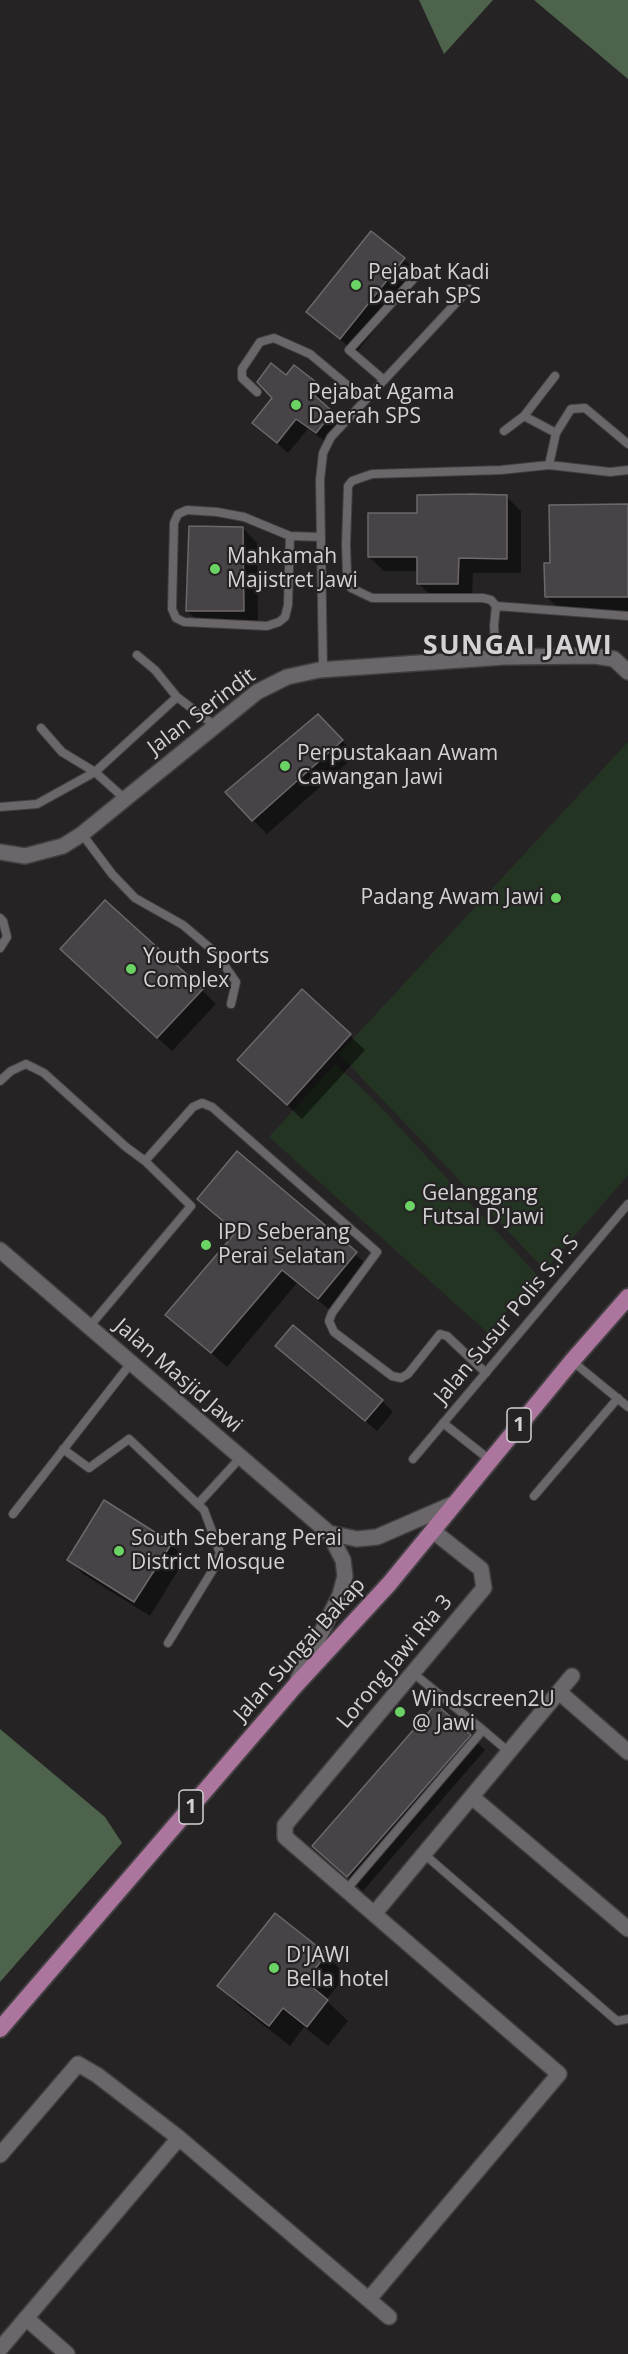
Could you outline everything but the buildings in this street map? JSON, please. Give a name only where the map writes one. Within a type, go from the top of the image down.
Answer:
[{"type":"highway","name":"Jalan Sungai Bakap","points":[[0,2029],[295,1686],[389,1584],[572,1361],[628,1297]]},
{"type":"street","name":"Jalan Serindit","points":[[0,852],[26,856],[63,846],[125,800],[256,692],[287,677],[323,670],[495,658],[595,656],[614,659],[628,672]]},
{"type":"street","name":"Jalan Masjid Jawi","points":[[0,1250],[329,1533],[343,1560],[345,1576],[340,1595],[295,1686]]},
{"type":"street","name":"Jalan Masjid Jawi","points":[[329,1533],[357,1539],[377,1537],[453,1504]]},
{"type":"street","name":"Lorong Jawi Ria 3","points":[[346,1890],[285,1837],[285,1824],[484,1588],[481,1569],[433,1531]]},
{"type":"street","points":[[374,1914],[572,1676]]},
{"type":"street","points":[[559,1692],[628,1752]]},
{"type":"street","points":[[472,1797],[628,1929]]},
{"type":"street","points":[[346,1890],[559,2074],[369,2299]]},
{"type":"street","points":[[0,2154],[78,2064],[97,2075],[179,2138],[389,2317]]},
{"type":"street","points":[[0,2349],[179,2138]]},
{"type":"street","points":[[26,2318],[67,2354]]},
{"type":"lane","points":[[384,380],[349,350],[418,274]]},
{"type":"lane","points":[[323,670],[320,480],[323,453],[331,437],[469,289]]},
{"type":"lane","points":[[258,392],[243,378],[242,369],[260,342],[274,338],[310,354],[365,400]]},
{"type":"lane","points":[[504,431],[524,416],[555,376]]},
{"type":"lane","points":[[549,465],[556,433],[571,409],[585,408],[628,444]]},
{"type":"lane","points":[[524,416],[556,433]]},
{"type":"lane","points":[[495,658],[496,606],[491,600],[483,598],[372,598],[351,588],[347,573],[346,545],[348,486],[352,481],[372,474],[501,470],[549,465],[610,472],[628,470]]},
{"type":"lane","points":[[290,536],[288,605],[285,617],[279,622],[267,626],[184,622],[176,618],[172,609],[174,523],[178,514],[187,510],[217,512],[244,517],[290,536],[321,537]]},
{"type":"lane","points":[[496,606],[628,616]]},
{"type":"lane","points":[[137,655],[154,670],[177,697],[214,725]]},
{"type":"lane","points":[[0,807],[37,804],[95,772],[177,697]]},
{"type":"lane","points":[[41,728],[62,752],[95,772],[125,800]]},
{"type":"lane","points":[[82,834],[112,874],[135,898],[183,925],[216,953],[236,982],[231,1004]]},
{"type":"lane","points":[[0,918],[3,921],[6,937],[0,948]]},
{"type":"lane","points":[[0,1081],[12,1071],[26,1064],[44,1072],[126,1147],[145,1161],[191,1206],[89,1327]]},
{"type":"lane","points":[[145,1161],[193,1107],[202,1103],[212,1107],[376,1252],[332,1313],[329,1321],[334,1332],[392,1376],[401,1378],[408,1374],[440,1334],[447,1336],[486,1373]]},
{"type":"lane","name":"Jalan Susur Polis S.P.S","points":[[413,1459],[628,1204]]},
{"type":"lane","points":[[572,1361],[628,1407]]},
{"type":"lane","points":[[13,1514],[131,1363]]},
{"type":"lane","points":[[534,1496],[618,1398]]},
{"type":"lane","points":[[443,1423],[490,1460]]},
{"type":"lane","points":[[63,1449],[89,1468],[129,1439],[204,1510],[220,1554],[214,1568],[168,1643]]},
{"type":"lane","points":[[198,1504],[241,1457]]},
{"type":"lane","points":[[413,1673],[509,1752]]},
{"type":"lane","points":[[346,1890],[483,1730]]},
{"type":"lane","points":[[424,1854],[618,2021],[628,2019]]},
{"type":"green space","points":[[419,0],[493,0],[444,54]]},
{"type":"green space","points":[[534,0],[628,0],[628,79]]},
{"type":"green space","name":"Padang Awam Jawi","points":[[628,742],[628,1175],[545,1270],[339,1054]]},
{"type":"green space","name":"Gelanggang Futsal D'Jawi","points":[[335,1064],[372,1098],[538,1276],[488,1333],[269,1137]]},
{"type":"green space","points":[[0,1729],[105,1817],[122,1843],[0,1982]]},
{"type":"place","name":"Pejabat Kadi Daerah SPS","points":[[356,285]]},
{"type":"place","name":"Pejabat Agama Daerah SPS","points":[[296,405]]},
{"type":"place","name":"Mahkamah Majistret Jawi","points":[[215,569]]},
{"type":"place","name":"Perpustakaan Awam Cawangan Jawi","points":[[285,766]]},
{"type":"place","name":"Padang Awam Jawi","points":[[556,898]]},
{"type":"place","name":"Youth Sports Complex","points":[[131,969]]},
{"type":"place","name":"Gelanggang Futsal D'Jawi","points":[[410,1206]]},
{"type":"place","name":"IPD Seberang Perai Selatan","points":[[206,1245]]},
{"type":"place","name":"South Seberang Perai District Mosque","points":[[119,1551]]},
{"type":"place","name":"Windscreen2U @ Jawi","points":[[400,1712]]},
{"type":"place","name":"D'JAWI Bella hotel","points":[[274,1968]]},
{"type":"district","name":"SUNGAI JAWI","points":[[518,646]]}]
